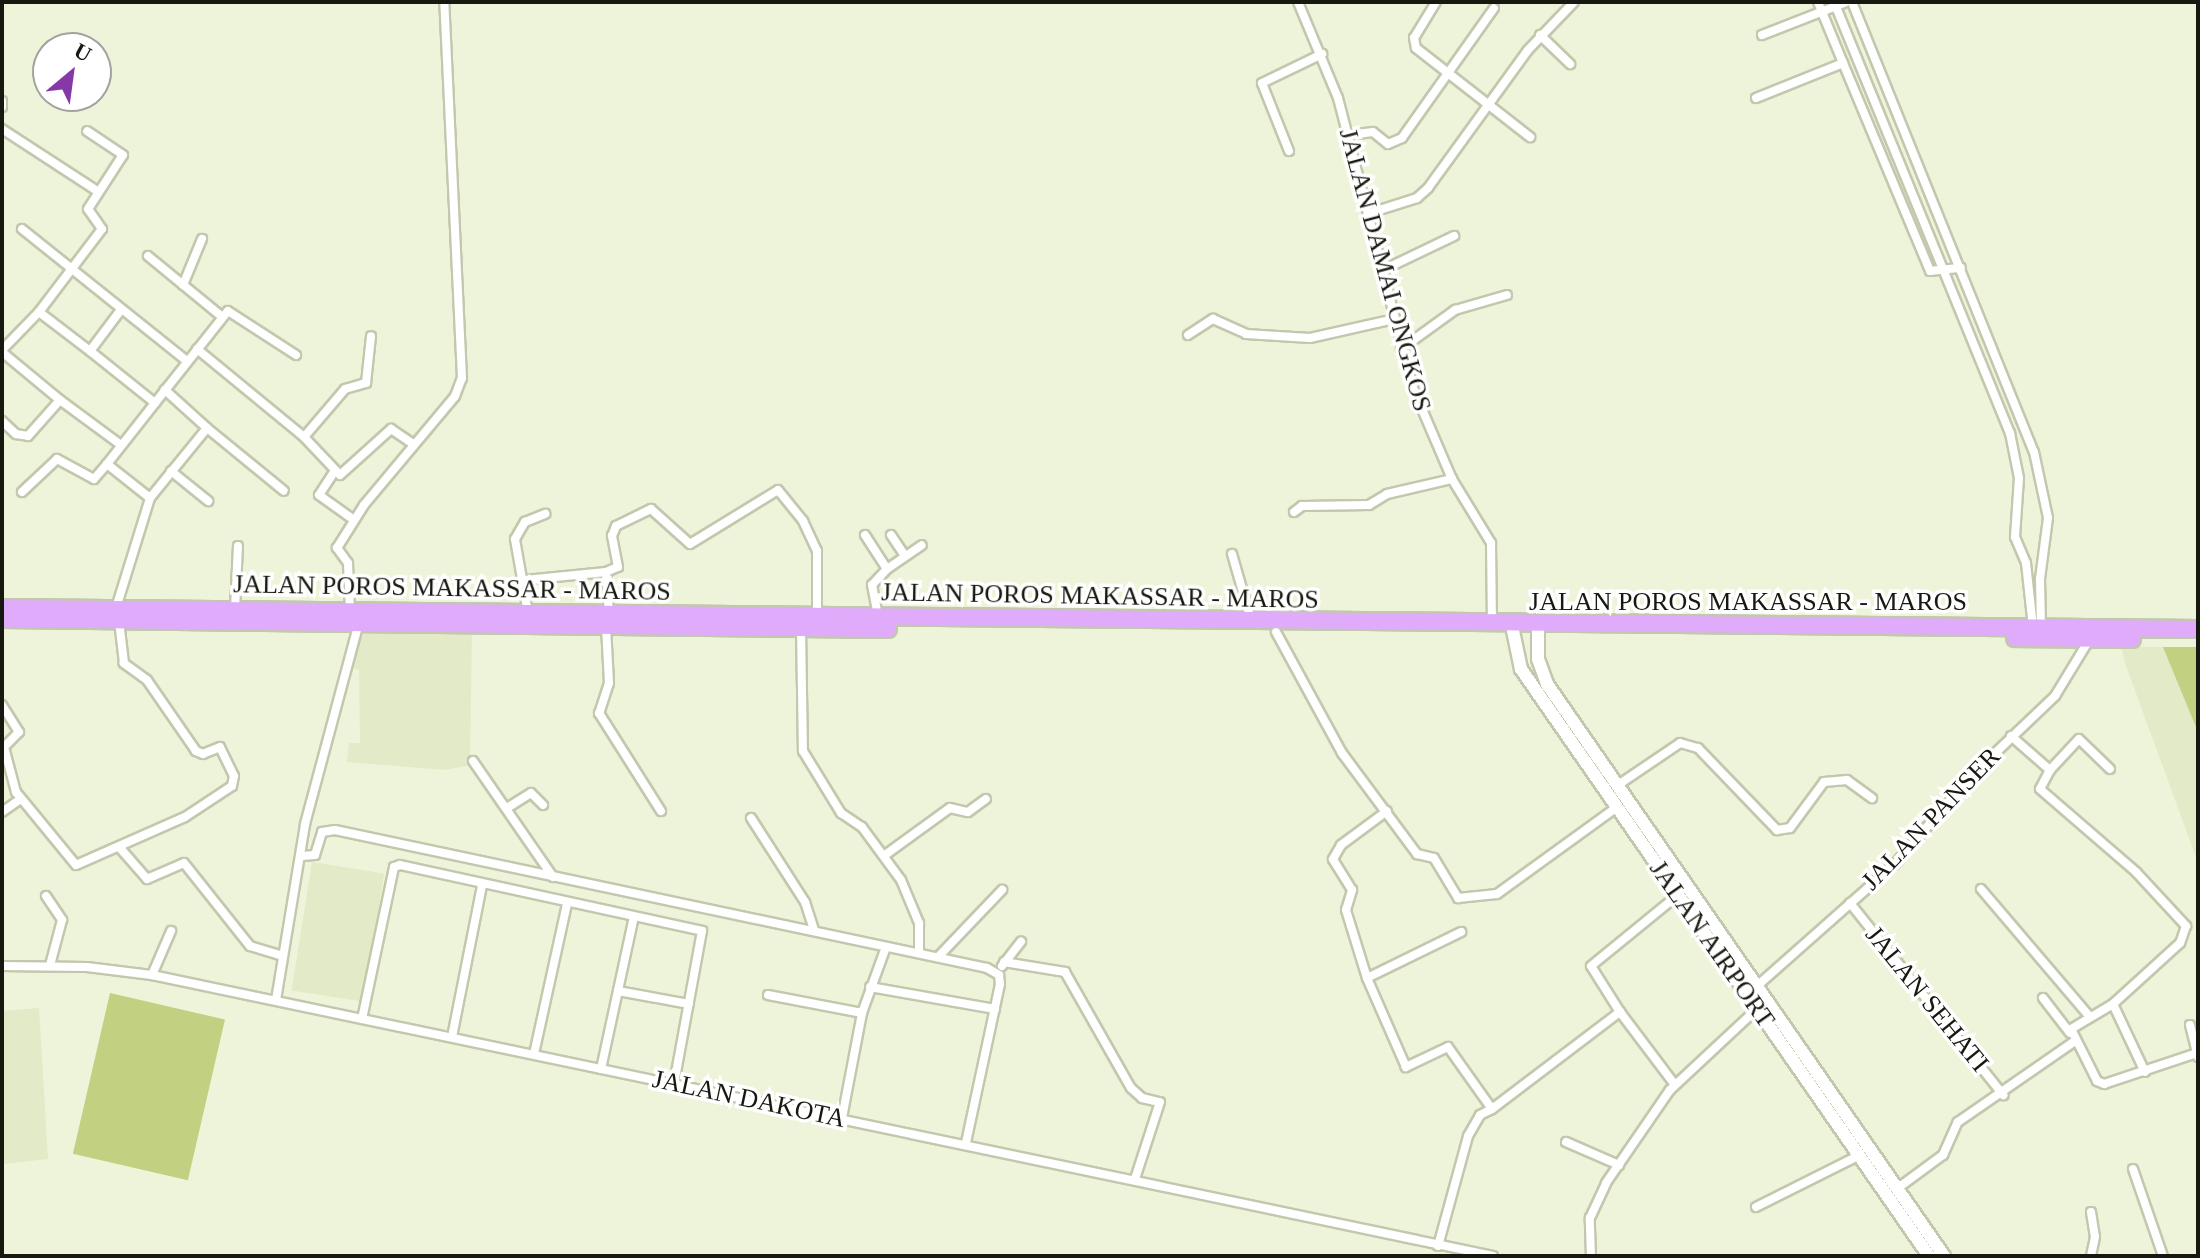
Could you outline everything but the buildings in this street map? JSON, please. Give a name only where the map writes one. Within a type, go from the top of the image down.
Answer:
[{"type":"highway","name":"JALAN POROS MAKASSAR - MAROS","points":[[2,608],[118,614],[608,620],[801,627],[878,617],[1492,626],[1512,631]]},
{"type":"highway","name":"JALAN POROS MAKASSAR - MAROS","points":[[2,619],[235,609],[354,617],[528,613],[608,620],[817,616],[845,622],[1276,632],[2037,627],[2198,629]]},
{"type":"highway","name":"JALAN POROS MAKASSAR - MAROS","points":[[1538,631],[2198,639]]},
{"type":"street","points":[[276,1000],[305,824],[354,617],[348,563],[336,552],[354,520],[455,396],[462,378],[444,2]]},
{"type":"street","name":"JALAN DAMAI ONGKOS","points":[[1298,2],[1322,54],[1349,135],[1401,349],[1452,479],[1491,543],[1492,626]]},
{"type":"street","points":[[1436,2],[1414,43],[1530,137]]},
{"type":"street","points":[[1370,213],[1421,195],[1540,35],[1574,2]]},
{"type":"street","points":[[1762,35],[1820,7],[1849,2],[1918,160],[2034,452],[2045,497],[2037,627]]},
{"type":"street","points":[[1835,4],[1948,272],[2017,458],[2015,537],[2026,563],[2037,627]]},
{"type":"street","points":[[1820,7],[1930,271],[1948,272],[1961,268]]},
{"type":"street","points":[[1349,135],[1373,132],[1388,144],[1402,138],[1494,8]]},
{"type":"street","points":[[1540,35],[1570,64]]},
{"type":"street","points":[[1289,151],[1262,83],[1322,54]]},
{"type":"street","points":[[1756,98],[1843,63]]},
{"type":"street","points":[[2,129],[97,191]]},
{"type":"street","points":[[87,131],[123,155],[88,209],[102,231],[39,312],[2,351],[60,400],[121,445]]},
{"type":"street","points":[[1902,165],[1918,160]]},
{"type":"street","points":[[22,229],[120,311],[187,361]]},
{"type":"street","points":[[1383,270],[1454,236]]},
{"type":"street","points":[[183,285],[202,239]]},
{"type":"street","points":[[148,256],[221,316]]},
{"type":"street","points":[[1401,349],[1455,310],[1507,295]]},
{"type":"street","points":[[90,351],[120,311]]},
{"type":"street","points":[[22,492],[57,459],[94,479],[221,316],[234,311],[296,355]]},
{"type":"street","points":[[39,312],[155,403]]},
{"type":"street","points":[[1188,335],[1213,319],[1246,334],[1310,338],[1394,319]]},
{"type":"street","points":[[304,437],[345,389],[366,383],[371,336]]},
{"type":"street","points":[[197,349],[304,437],[340,475],[391,429],[413,444]]},
{"type":"street","points":[[165,390],[284,491]]},
{"type":"street","points":[[2,421],[16,434],[28,436],[60,400]]},
{"type":"street","points":[[120,848],[193,813],[235,780],[220,747],[203,754],[196,751],[147,680],[124,663],[118,614],[150,498],[207,428]]},
{"type":"street","points":[[107,464],[150,498]]},
{"type":"street","points":[[171,471],[208,501]]},
{"type":"street","points":[[334,472],[319,495],[354,520]]},
{"type":"street","points":[[1294,512],[1302,506],[1365,506],[1385,495],[1452,479]]},
{"type":"street","points":[[525,580],[606,572],[618,567],[612,536],[616,526],[651,509],[690,544],[778,490],[803,521],[817,551],[817,616]]},
{"type":"street","points":[[528,613],[525,580],[515,546],[518,530],[545,514]]},
{"type":"street","points":[[865,535],[887,569]]},
{"type":"street","points":[[891,535],[905,556]]},
{"type":"street","points":[[878,617],[872,585],[887,569],[922,545]]},
{"type":"street","points":[[235,609],[238,546]]},
{"type":"street","points":[[1232,554],[1251,621]]},
{"type":"street","points":[[606,572],[609,683],[599,713],[661,811]]},
{"type":"street","points":[[801,627],[803,751],[841,813],[862,827],[885,855],[915,911],[919,953]]},
{"type":"street","name":"JALAN AIRPORT","points":[[1512,631],[1521,669],[1618,785],[1738,971],[1757,1009],[1898,1188],[1944,1256]]},
{"type":"street","name":"JALAN AIRPORT","points":[[1538,631],[1541,670],[1616,808],[1678,895],[1738,971],[1757,986],[1853,1133],[1860,1155],[1929,1256]]},
{"type":"street","points":[[1276,632],[1326,729],[1417,854],[1434,858],[1450,889],[1465,898],[1497,894],[1616,808]]},
{"type":"street","name":"JALAN PANSER","points":[[1757,986],[1895,864],[2011,736],[2066,682],[2090,639]]},
{"type":"street","points":[[2,705],[19,732],[4,747],[19,800],[76,865],[116,843],[147,879],[184,863],[250,946],[282,956]]},
{"type":"street","points":[[2011,736],[2050,770]]},
{"type":"street","points":[[1898,1188],[1943,1155],[1952,1127],[2003,1095],[2073,1037],[2090,1017],[2113,1004],[2180,943],[2186,926],[2136,872],[2040,789],[2050,770],[2079,739],[2110,769]]},
{"type":"street","points":[[1618,785],[1680,743],[1698,748],[1777,830],[1790,828],[1824,782],[1847,780],[1872,798]]},
{"type":"street","points":[[473,761],[553,877]]},
{"type":"street","points":[[507,808],[531,793],[543,805]]},
{"type":"street","points":[[885,855],[950,808],[968,812],[986,799]]},
{"type":"street","points":[[2,812],[19,800]]},
{"type":"street","points":[[1387,811],[1341,845],[1333,859],[1352,890],[1346,910],[1367,978],[1406,1067],[1448,1047],[1492,1109]]},
{"type":"street","points":[[751,818],[805,902],[814,929]]},
{"type":"street","points":[[302,856],[315,855],[322,832],[335,830],[814,929],[938,957],[999,975]]},
{"type":"street","points":[[362,1019],[394,867],[703,933],[674,1084]]},
{"type":"street","points":[[452,1037],[482,886]]},
{"type":"street","points":[[1981,889],[2090,1017]]},
{"type":"street","points":[[938,957],[1002,890]]},
{"type":"street","points":[[1675,1085],[1620,1012],[1591,966],[1678,895]]},
{"type":"street","points":[[46,896],[62,920],[50,965]]},
{"type":"street","name":"JALAN SEHATI","points":[[1850,903],[2003,1095]]},
{"type":"street","points":[[534,1054],[567,904]]},
{"type":"street","points":[[601,1069],[634,917]]},
{"type":"street","points":[[152,975],[171,931]]},
{"type":"street","points":[[1367,978],[1461,932]]},
{"type":"street","points":[[966,1143],[995,1009],[999,975],[1004,962],[1021,942]]},
{"type":"street","points":[[842,1118],[862,1013],[886,947]]},
{"type":"street","points":[[1004,962],[1065,972],[1131,1088],[1142,1098],[1160,1102],[1135,1179]]},
{"type":"street","name":"JALAN DAKOTA","points":[[2,965],[50,965],[152,975],[966,1143],[1493,1256]]},
{"type":"street","points":[[870,987],[995,1009]]},
{"type":"street","points":[[618,991],[689,1004]]},
{"type":"street","points":[[768,995],[862,1013]]},
{"type":"street","points":[[2043,998],[2073,1037],[2099,1083],[2198,1055],[2190,1025]]},
{"type":"street","points":[[2113,1004],[2145,1072]]},
{"type":"street","points":[[1591,1256],[1592,1209],[1619,1165],[1675,1085],[1757,1009]]},
{"type":"street","points":[[1438,1246],[1468,1136],[1480,1115],[1620,1012]]},
{"type":"street","points":[[1566,1142],[1619,1165]]},
{"type":"street","points":[[1756,1207],[1860,1155]]},
{"type":"street","points":[[2133,1169],[2163,1256]]},
{"type":"street","points":[[2091,1212],[2095,1237],[2091,1256]]},
{"type":"shaded area","points":[[472,630],[470,765],[445,770],[347,762],[349,743],[360,743],[359,670],[353,668],[361,631]]},
{"type":"shaded area","points":[[2121,647],[2198,647],[2198,863],[2125,663]]},
{"type":"shaded area","points":[[312,862],[384,873],[364,1002],[292,990]]},
{"type":"shaded area","points":[[39,1008],[48,1159],[2,1164],[2,1011]]},
{"type":"green space","points":[[2163,647],[2198,647],[2198,732]]},
{"type":"green space","points":[[110,993],[225,1020],[188,1180],[73,1154]]}]
